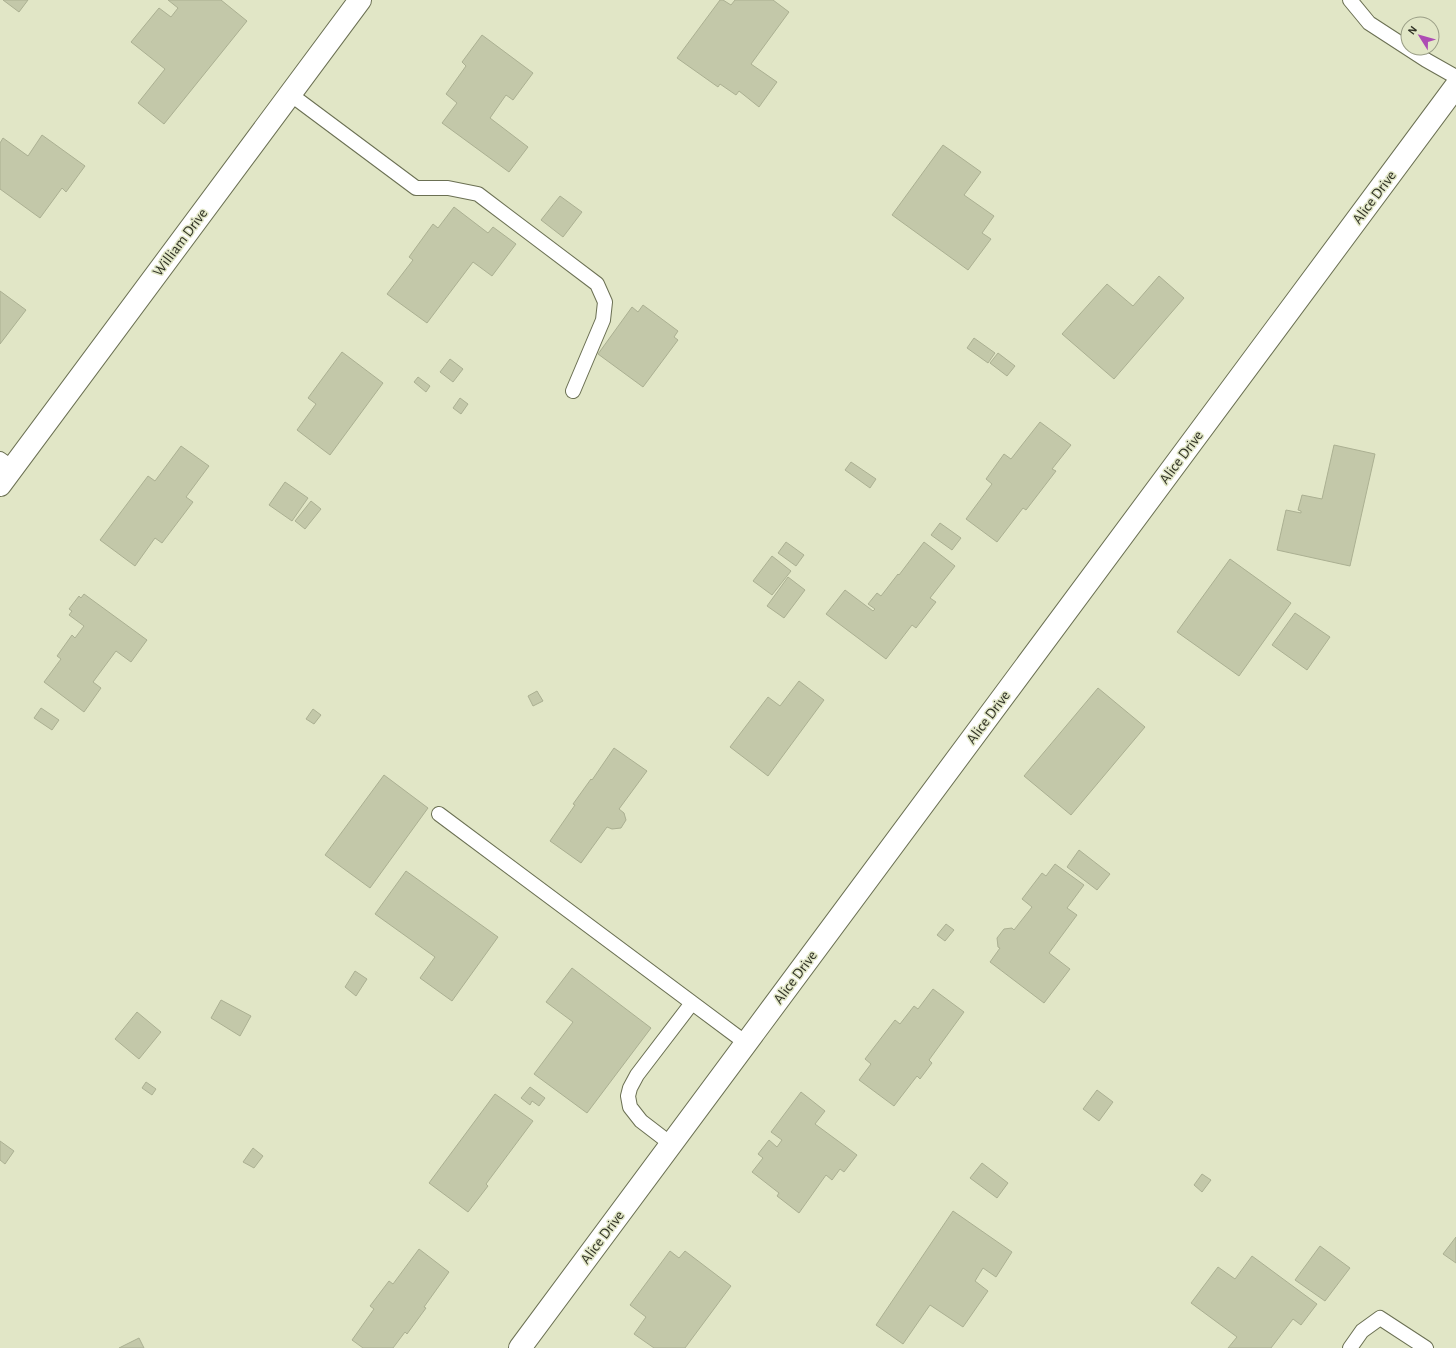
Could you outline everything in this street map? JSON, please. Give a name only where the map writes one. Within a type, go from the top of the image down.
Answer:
[{"type":"street","name":"William Drive","points":[[0,485],[6,463],[290,94],[360,0]]},
{"type":"street","name":"Alice Drive","points":[[520,1348],[1456,86]]},
{"type":"lane","points":[[1350,0],[1369,23],[1426,60],[1456,77]]},
{"type":"lane","points":[[290,94],[416,188],[448,188],[478,194],[597,284],[605,302],[603,320],[573,391]]},
{"type":"lane","points":[[439,814],[746,1043]]},
{"type":"lane","points":[[671,1144],[641,1121],[630,1107],[628,1096],[630,1088],[637,1075],[692,1004]]},
{"type":"lane","points":[[1350,1348],[1362,1331],[1380,1318],[1426,1348]]},
{"type":"building","points":[[3,0],[28,0],[19,12]]},
{"type":"building","points":[[168,0],[221,0],[247,21],[164,124],[138,103],[165,69],[131,42],[159,8],[171,17],[178,8]]},
{"type":"building","points":[[720,0],[723,0],[731,5],[735,0],[773,0],[789,12],[751,64],[777,82],[759,107],[739,91],[736,95],[720,84],[718,87],[677,58]]},
{"type":"building","points":[[482,35],[533,73],[513,100],[506,95],[490,118],[528,147],[509,172],[442,123],[457,103],[446,94],[466,66],[462,62]]},
{"type":"building","points":[[42,135],[85,166],[66,192],[62,188],[40,218],[0,189],[0,143],[3,138],[28,156]]},
{"type":"building","points":[[943,145],[981,172],[964,195],[994,216],[982,233],[991,239],[968,270],[892,215]]},
{"type":"building","points":[[560,196],[582,212],[563,237],[541,220]]},
{"type":"building","points":[[454,207],[488,233],[493,227],[516,244],[492,276],[473,262],[427,323],[387,294],[413,260],[409,257],[433,224],[438,228]]},
{"type":"building","points":[[1159,276],[1184,298],[1114,379],[1062,334],[1107,284],[1133,306]]},
{"type":"building","points":[[0,291],[26,310],[0,344]]},
{"type":"building","points":[[643,305],[678,331],[674,337],[678,340],[643,387],[598,354],[632,307],[638,312]]},
{"type":"building","points":[[974,338],[995,353],[988,363],[967,348]]},
{"type":"building","points":[[342,352],[383,383],[330,455],[297,430],[316,404],[308,398]]},
{"type":"building","points":[[998,353],[1015,366],[1007,376],[990,363]]},
{"type":"building","points":[[450,359],[463,369],[453,382],[440,372]]},
{"type":"building","points":[[418,377],[430,386],[426,392],[414,382]]},
{"type":"building","points":[[460,398],[468,404],[461,414],[453,408]]},
{"type":"building","points":[[1040,422],[1071,445],[1052,469],[1056,471],[1026,510],[1023,508],[997,542],[966,519],[992,484],[986,479],[1004,454],[1011,459]]},
{"type":"building","points":[[1334,445],[1375,454],[1350,566],[1277,550],[1286,510],[1301,513],[1301,511],[1298,510],[1302,495],[1322,499]]},
{"type":"building","points":[[181,446],[209,466],[186,497],[193,502],[162,543],[155,538],[135,566],[100,540],[148,476],[155,481]]},
{"type":"building","points":[[851,462],[876,479],[870,488],[845,470]]},
{"type":"building","points":[[285,482],[308,498],[292,521],[269,505]]},
{"type":"building","points":[[311,501],[321,509],[305,529],[295,521]]},
{"type":"building","points":[[940,523],[961,538],[952,550],[931,535]]},
{"type":"building","points":[[786,542],[804,555],[796,566],[778,553]]},
{"type":"building","points":[[924,542],[955,566],[930,598],[936,602],[916,628],[912,625],[886,659],[826,614],[845,590],[873,611],[875,609],[868,604],[877,593],[881,596]]},
{"type":"building","points":[[772,556],[791,571],[772,595],[753,581]]},
{"type":"building","points":[[1230,559],[1291,603],[1239,676],[1177,632]]},
{"type":"building","points":[[788,577],[805,590],[784,618],[767,606]]},
{"type":"building","points":[[84,594],[147,640],[131,662],[116,651],[93,682],[101,688],[84,712],[44,682],[61,659],[57,656],[72,635],[75,638],[84,626],[69,615],[72,611],[69,609],[79,596],[81,598]]},
{"type":"building","points":[[1295,613],[1330,637],[1307,670],[1272,645]]},
{"type":"building","points":[[799,681],[824,700],[768,776],[730,747],[768,697],[780,706]]},
{"type":"building","points":[[1098,688],[1145,727],[1071,815],[1024,776]]},
{"type":"building","points":[[537,691],[543,701],[533,706],[528,696]]},
{"type":"building","points":[[41,708],[59,720],[52,730],[34,718]]},
{"type":"building","points":[[313,709],[321,715],[314,724],[306,719]]},
{"type":"building","points":[[614,748],[647,771],[619,809],[624,813],[626,820],[621,828],[612,829],[607,827],[581,863],[550,841],[575,805],[573,804]]},
{"type":"building","points":[[384,775],[428,808],[370,888],[325,855]]},
{"type":"building","points":[[1079,850],[1110,874],[1097,890],[1067,867]]},
{"type":"building","points":[[1055,864],[1084,885],[1067,908],[1077,915],[1049,953],[1070,969],[1044,1003],[990,962],[1000,948],[998,947],[997,938],[1004,929],[1012,928],[1014,930],[1032,907],[1022,899],[1042,873],[1046,876]]},
{"type":"building","points":[[406,871],[498,937],[452,1001],[420,978],[435,957],[375,914]]},
{"type":"building","points":[[946,924],[954,930],[945,941],[937,935]]},
{"type":"building","points":[[572,968],[651,1028],[587,1113],[534,1074],[573,1022],[546,1002]]},
{"type":"building","points":[[355,971],[367,979],[356,996],[345,987]]},
{"type":"building","points":[[933,989],[964,1012],[929,1060],[932,1063],[920,1079],[917,1076],[894,1106],[859,1080],[871,1064],[865,1059],[895,1020],[900,1024],[914,1006],[918,1009]]},
{"type":"building","points":[[221,1000],[251,1016],[240,1036],[211,1018]]},
{"type":"building","points":[[137,1012],[161,1032],[139,1059],[115,1039]]},
{"type":"building","points":[[146,1082],[156,1089],[152,1095],[142,1088]]},
{"type":"building","points":[[530,1087],[545,1098],[539,1106],[532,1101],[530,1105],[521,1098]]},
{"type":"building","points":[[1097,1090],[1113,1102],[1099,1121],[1083,1109]]},
{"type":"building","points":[[801,1092],[825,1111],[815,1124],[857,1155],[844,1172],[840,1169],[832,1180],[826,1175],[799,1213],[777,1196],[779,1193],[752,1172],[763,1158],[758,1154],[769,1140],[777,1147],[782,1140],[771,1132]]},
{"type":"building","points":[[495,1094],[533,1121],[486,1184],[488,1186],[468,1212],[429,1183]]},
{"type":"building","points":[[0,1141],[14,1151],[5,1164],[0,1160]]},
{"type":"building","points":[[253,1148],[263,1156],[254,1168],[243,1162]]},
{"type":"building","points":[[982,1163],[1008,1183],[997,1198],[970,1178]]},
{"type":"building","points":[[1202,1174],[1211,1180],[1202,1192],[1194,1185]]},
{"type":"building","points":[[953,1211],[1012,1252],[996,1277],[983,1268],[975,1281],[988,1291],[963,1327],[930,1305],[903,1344],[876,1325]]},
{"type":"building","points":[[1456,1237],[1456,1263],[1443,1254]]},
{"type":"building","points":[[1320,1246],[1350,1268],[1325,1301],[1295,1280]]},
{"type":"building","points":[[419,1249],[449,1272],[407,1334],[405,1332],[393,1348],[363,1348],[352,1340],[374,1309],[370,1306],[389,1281],[393,1284]]},
{"type":"building","points":[[670,1251],[679,1258],[685,1251],[731,1286],[685,1348],[654,1348],[634,1334],[646,1317],[630,1305]]},
{"type":"building","points":[[1252,1256],[1317,1304],[1301,1325],[1293,1319],[1271,1348],[1228,1348],[1237,1337],[1191,1303],[1218,1267],[1235,1279]]},
{"type":"building","points":[[139,1338],[144,1348],[119,1348]]}]
